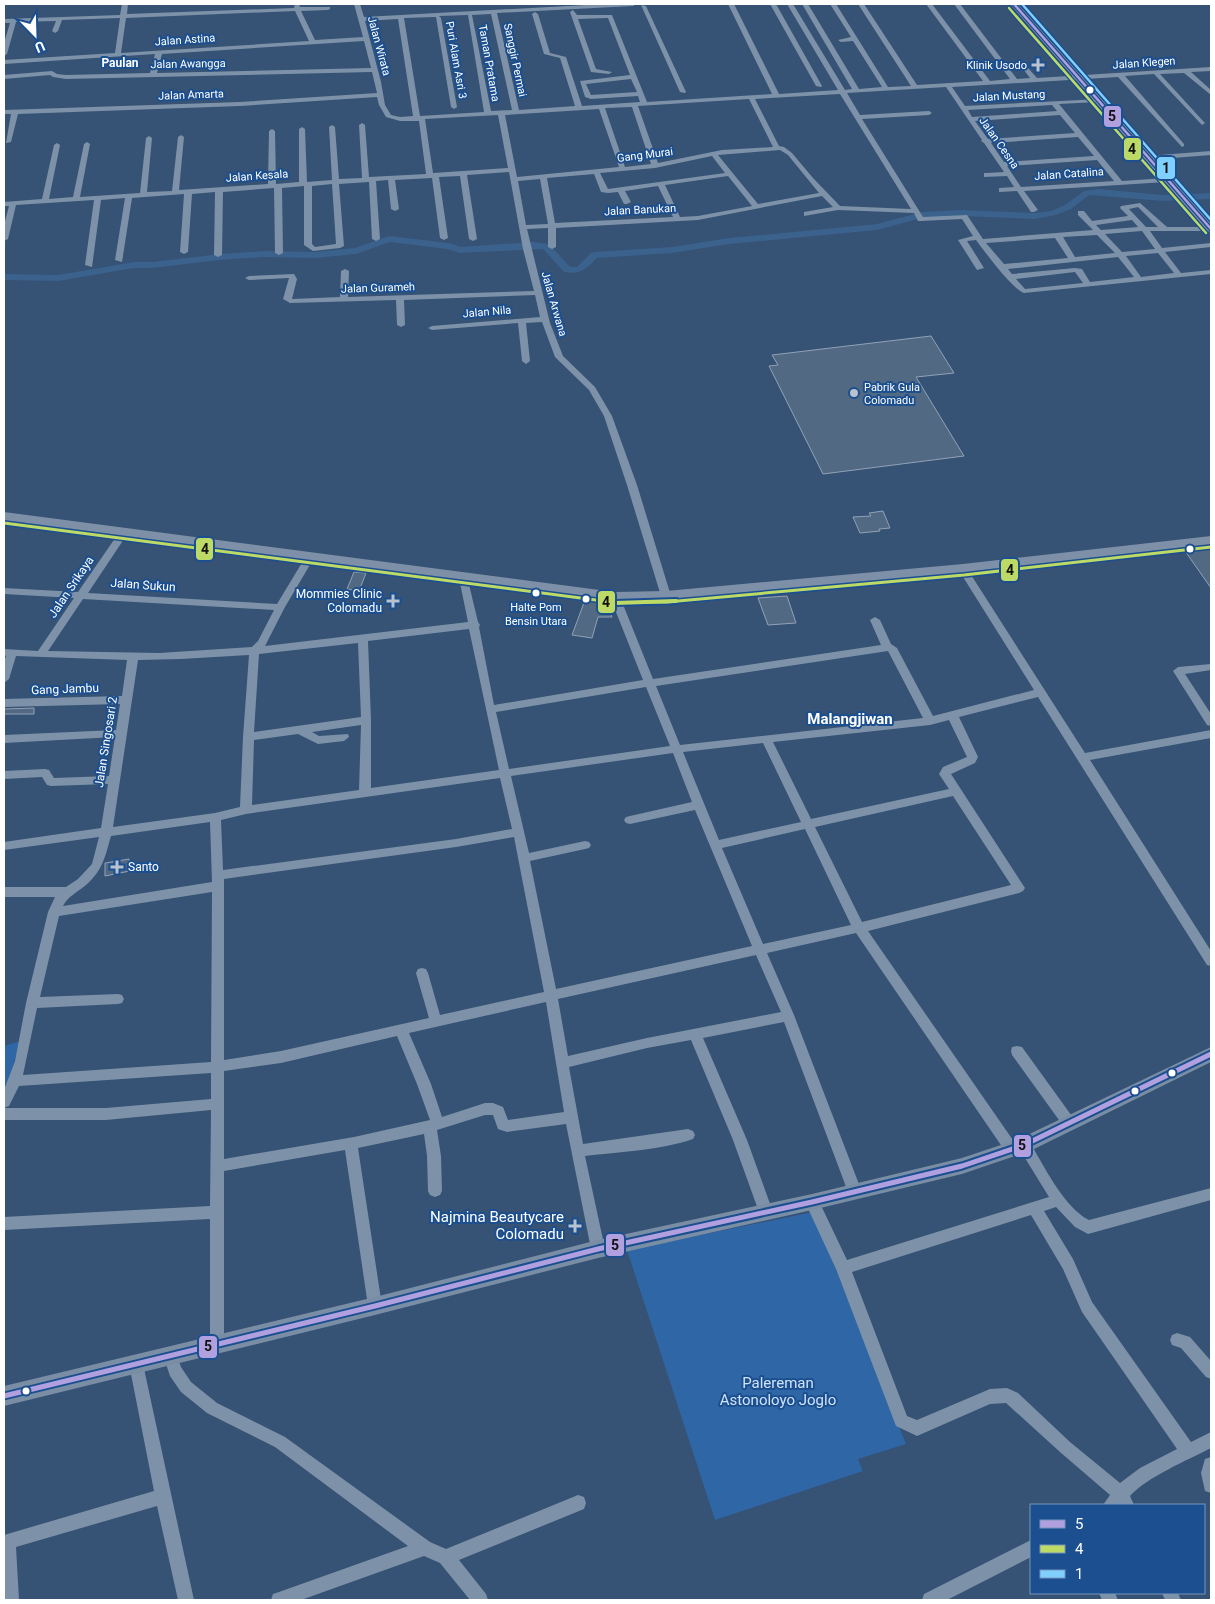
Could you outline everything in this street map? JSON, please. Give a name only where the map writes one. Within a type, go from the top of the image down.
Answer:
[{"type":"highway","points":[[4,517],[615,597],[666,596],[963,569],[1211,541]]},
{"type":"main road","points":[[1014,4],[1166,180],[1211,229]]},
{"type":"main road","points":[[4,1396],[375,1306],[598,1249],[812,1202],[962,1166],[1018,1148],[1211,1054]]},
{"type":"street","points":[[118,54],[125,4]]},
{"type":"street","name":"Jalan Wirata","points":[[357,4],[375,70],[382,105],[388,116],[400,119],[419,119]]},
{"type":"street","points":[[361,19],[633,4]]},
{"type":"street","points":[[731,4],[776,95]]},
{"type":"street","points":[[773,4],[818,89]]},
{"type":"street","points":[[790,4],[841,91],[918,214]]},
{"type":"street","points":[[805,4],[856,90]]},
{"type":"street","points":[[833,4],[886,89]]},
{"type":"street","points":[[861,4],[916,87]]},
{"type":"street","points":[[929,4],[988,83]]},
{"type":"street","points":[[957,4],[1015,81]]},
{"type":"street","points":[[297,6],[313,42]]},
{"type":"street","points":[[4,21],[297,6],[328,8]]},
{"type":"street","points":[[643,6],[683,92]]},
{"type":"street","name":"Sanggir Permai","points":[[494,13],[516,112]]},
{"type":"street","points":[[536,14],[547,54],[563,56],[579,108]]},
{"type":"street","points":[[632,74],[597,73],[593,71],[574,14],[610,16],[644,103]]},
{"type":"street","name":"Taman Pratama","points":[[470,16],[488,114]]},
{"type":"street","points":[[401,18],[419,119],[444,238]]},
{"type":"street","name":"Puri Alam Asri 3","points":[[438,18],[454,107]]},
{"type":"street","points":[[56,31],[60,19]]},
{"type":"street","points":[[4,54],[13,21]]},
{"type":"street","name":"Jalan Astina","points":[[4,62],[367,38]]},
{"type":"street","points":[[841,40],[855,39]]},
{"type":"street","points":[[154,75],[159,52]]},
{"type":"street","points":[[52,73],[55,58]]},
{"type":"street","points":[[1020,61],[1035,80]]},
{"type":"street","name":"Jalan Klegen","points":[[419,119],[751,97],[818,89],[829,92],[886,89],[1211,68]]},
{"type":"street","name":"Jalan Awangga","points":[[4,77],[52,73],[52,75],[59,77],[375,70]]},
{"type":"street","points":[[1185,70],[1211,93]]},
{"type":"street","points":[[1155,72],[1202,123]]},
{"type":"street","points":[[632,74],[582,82],[587,96],[591,97],[640,94]]},
{"type":"street","points":[[1120,74],[1182,145]]},
{"type":"street","name":"Jalan Cesna","points":[[949,88],[984,141],[1034,210]]},
{"type":"street","points":[[671,102],[670,96],[683,92],[694,94],[701,100]]},
{"type":"street","name":"Jalan Amarta","points":[[4,112],[240,104],[380,95]]},
{"type":"street","points":[[751,97],[777,148],[785,150],[790,154],[810,180],[838,208]]},
{"type":"street","name":"Jalan Mustang","points":[[964,108],[1098,100]]},
{"type":"street","points":[[1054,103],[1119,182]]},
{"type":"street","points":[[634,104],[655,166]]},
{"type":"street","points":[[602,106],[622,167]]},
{"type":"street","name":"Puri Alam Asri 3","points":[[451,116],[446,110],[454,107],[461,109],[461,116]]},
{"type":"street","points":[[8,142],[14,112]]},
{"type":"street","name":"Jalan Arwana","points":[[501,113],[527,246],[544,319],[559,357],[582,378],[608,416],[632,485],[666,596]]},
{"type":"street","points":[[857,117],[929,113]]},
{"type":"street","points":[[970,118],[1062,113]]},
{"type":"street","points":[[362,125],[376,239]]},
{"type":"street","points":[[302,129],[308,245],[314,248],[334,247],[341,244],[332,127]]},
{"type":"street","points":[[272,131],[279,253]]},
{"type":"street","points":[[984,141],[1080,135]]},
{"type":"street","points":[[175,192],[181,137]]},
{"type":"street","points":[[143,195],[149,138]]},
{"type":"street","points":[[76,199],[87,144]]},
{"type":"street","points":[[45,201],[57,145]]},
{"type":"street","name":"Gang Murai","points":[[514,179],[655,166],[714,154],[777,148]]},
{"type":"street","points":[[1147,158],[1211,153]]},
{"type":"street","points":[[714,154],[756,206]]},
{"type":"street","points":[[1001,164],[1098,158]]},
{"type":"street","name":"Jalan Kesala","points":[[4,204],[512,170]]},
{"type":"street","points":[[596,171],[604,190],[622,190],[731,174]]},
{"type":"street","points":[[463,173],[473,239]]},
{"type":"street","points":[[987,175],[1008,174]]},
{"type":"street","points":[[543,176],[552,226],[552,247]]},
{"type":"street","points":[[390,178],[395,209]]},
{"type":"street","name":"Jalan Catalina","points":[[1002,190],[1166,180]]},
{"type":"street","points":[[661,185],[678,220]]},
{"type":"street","points":[[218,255],[219,190]]},
{"type":"street","points":[[622,190],[627,202]]},
{"type":"street","points":[[184,252],[188,192]]},
{"type":"street","name":"Jalan Banukan","points":[[524,227],[678,220],[753,209],[756,206],[824,194]]},
{"type":"street","points":[[119,260],[129,196]]},
{"type":"street","points":[[89,265],[98,198]]},
{"type":"street","points":[[4,239],[12,203]]},
{"type":"street","points":[[1166,230],[1140,206],[1124,208],[1144,229],[1179,275]]},
{"type":"street","points":[[807,214],[838,208],[964,217],[1009,277],[1024,291],[1211,272]]},
{"type":"street","points":[[1081,213],[1120,254],[1139,279]]},
{"type":"street","points":[[1091,223],[1133,218]]},
{"type":"street","points":[[980,268],[962,240],[1058,236],[1144,229],[1211,229]]},
{"type":"street","points":[[1058,236],[1073,259]]},
{"type":"street","points":[[1001,267],[1158,249],[1211,245]]},
{"type":"street","points":[[1009,277],[1075,270],[1079,271],[1088,284]]},
{"type":"street","points":[[344,300],[346,271]]},
{"type":"street","name":"Jalan Gurameh","points":[[249,278],[292,276],[293,279],[286,299],[290,302],[539,293]]},
{"type":"street","points":[[480,283],[483,295]]},
{"type":"street","points":[[400,298],[401,324]]},
{"type":"street","name":"Jalan Nila","points":[[432,328],[544,319]]},
{"type":"street","points":[[522,320],[526,361]]},
{"type":"street","points":[[486,335],[487,324]]},
{"type":"street","name":"Jalan Srikaya","points":[[41,654],[123,534]]},
{"type":"street","points":[[246,810],[248,737],[254,650],[262,643],[280,607],[309,558]]},
{"type":"street","points":[[963,569],[1211,961]]},
{"type":"street","points":[[464,578],[505,775],[519,832],[551,995],[577,1151],[598,1249]]},
{"type":"street","name":"Jalan Sukun","points":[[4,591],[280,607]]},
{"type":"street","points":[[615,597],[648,683],[715,845],[788,1015],[855,1192]]},
{"type":"street","points":[[875,620],[887,647]]},
{"type":"street","points":[[4,679],[8,652],[133,657],[254,650],[475,624]]},
{"type":"street","points":[[363,638],[366,720],[365,793]]},
{"type":"street","points":[[491,709],[887,647],[892,648],[930,721]]},
{"type":"street","name":"Jalan Singosari 2","points":[[66,892],[82,882],[97,866],[106,832],[133,657]]},
{"type":"street","points":[[1211,668],[1178,671],[1211,722]]},
{"type":"street","points":[[4,846],[676,749],[930,721],[1042,692]]},
{"type":"street","name":"Gang Jambu","points":[[4,703],[127,700]]},
{"type":"street","points":[[15,1081],[216,1067],[281,1057],[551,995],[859,928],[1019,888],[945,772],[971,760],[973,757],[953,716]]},
{"type":"street","points":[[248,737],[366,720]]},
{"type":"street","points":[[300,730],[318,740],[344,737]]},
{"type":"street","points":[[4,738],[68,737],[122,733]]},
{"type":"street","points":[[1082,758],[1211,734]]},
{"type":"street","points":[[766,739],[806,825],[859,928],[1018,1148],[1059,1200],[1081,1224],[1088,1227],[1211,1194]]},
{"type":"street","points":[[4,775],[45,772],[51,782],[114,780]]},
{"type":"street","points":[[715,845],[957,791]]},
{"type":"street","points":[[630,820],[700,805]]},
{"type":"street","points":[[215,817],[218,880],[216,1067],[218,1343]]},
{"type":"street","points":[[54,912],[218,880],[519,832]]},
{"type":"street","points":[[524,858],[585,845]]},
{"type":"street","points":[[4,892],[66,892]]},
{"type":"street","points":[[4,1102],[15,1081],[25,1043],[32,1003],[54,912],[66,892]]},
{"type":"street","points":[[422,973],[436,1022]]},
{"type":"street","points":[[32,1003],[118,999]]},
{"type":"street","points":[[563,1063],[788,1015]]},
{"type":"street","points":[[401,1030],[424,1084],[434,1125],[435,1191]]},
{"type":"street","points":[[695,1034],[740,1140],[766,1212]]},
{"type":"street","points":[[1017,1050],[1068,1123]]},
{"type":"street","points":[[4,1114],[106,1114],[216,1104]]},
{"type":"street","points":[[217,1166],[351,1144],[434,1125],[487,1108],[498,1111],[502,1125],[507,1126],[572,1117]]},
{"type":"street","points":[[577,1151],[688,1135]]},
{"type":"street","points":[[351,1144],[375,1306]]},
{"type":"street","points":[[843,1268],[1059,1200]]},
{"type":"street","points":[[812,1202],[843,1268],[901,1420],[907,1425],[917,1428],[1002,1393],[1013,1398],[1119,1501],[1128,1486],[1146,1474],[1211,1440]]},
{"type":"street","points":[[1034,1208],[1068,1264],[1087,1307],[1188,1452]]},
{"type":"street","points":[[4,1224],[217,1212]]},
{"type":"street","points":[[1177,1340],[1185,1342],[1211,1372]]},
{"type":"street","points":[[170,1355],[175,1371],[186,1387],[212,1408],[280,1442],[424,1548],[446,1558],[480,1600]]},
{"type":"street","points":[[136,1364],[186,1600]]},
{"type":"street","points":[[1211,1465],[1209,1473],[1211,1485]]},
{"type":"street","points":[[11,1600],[6,1543],[163,1496]]},
{"type":"street","points":[[446,1558],[578,1503]]},
{"type":"street","points":[[279,1600],[424,1548]]},
{"type":"street","points":[[930,1600],[1030,1549]]},
{"type":"green space","points":[[21,1041],[5,1090],[4,1093],[4,1046]]},
{"type":"green space","name":"Palereman Astonoloyo Joglo","points":[[813,1212],[906,1444],[858,1459],[863,1471],[715,1520],[627,1250]]},
{"type":"building","name":"Pabrik Gula Colomadu","points":[[931,336],[954,373],[916,377],[964,456],[823,474],[769,366],[778,365],[772,355]]},
{"type":"building","points":[[883,511],[890,528],[860,533],[853,517],[871,516],[869,513]]},
{"type":"building","points":[[1211,549],[1211,588],[1185,551]]},
{"type":"building","points":[[354,572],[366,573],[359,591],[347,589]]},
{"type":"building","points":[[787,596],[796,623],[768,625],[758,598]]},
{"type":"building","points":[[585,600],[605,603],[612,617],[598,617],[592,638],[572,635]]},
{"type":"building","points":[[34,708],[34,714],[4,714],[4,709]]},
{"type":"building","name":"Santo","points":[[129,859],[130,871],[105,876],[105,863]]},
{"type":"waterway","points":[[4,277],[58,278],[134,265],[152,265],[220,257],[265,254],[315,255],[356,251],[389,239],[449,246],[460,250],[533,245],[546,246],[567,270],[580,270],[594,255],[672,250],[729,241],[877,227],[922,215],[961,213],[1034,216],[1053,213],[1068,207],[1087,193],[1099,192],[1163,198],[1211,196]]},
{"type":"transit line","name":"5","points":[[1014,4],[1211,229]]},
{"type":"transit line","name":"1","points":[[1022,4],[1211,220]]},
{"type":"transit line","name":"4","points":[[1009,8],[1206,233]]},
{"type":"transit line","name":"4","points":[[4,523],[615,603],[667,602],[964,575],[1211,547]]},
{"type":"transit line","name":"5","points":[[4,1396],[375,1306],[598,1249],[812,1202],[962,1166],[1024,1145],[1211,1054]]},
{"type":"place","name":"Klinik Usodo","points":[[1038,65]]},
{"type":"place","name":"Pabrik Gula Colomadu","points":[[854,393]]},
{"type":"place","name":"Halte Pom Bensin Utara","points":[[536,593]]},
{"type":"place","name":"Mommies Clinic Colomadu","points":[[393,601]]},
{"type":"place","name":"Santo","points":[[117,867]]},
{"type":"place","name":"Najmina Beautycare Colomadu","points":[[575,1226]]},
{"type":"district","name":"Paulan","points":[[120,63]]},
{"type":"district","name":"Malangjiwan","points":[[850,719]]}]
